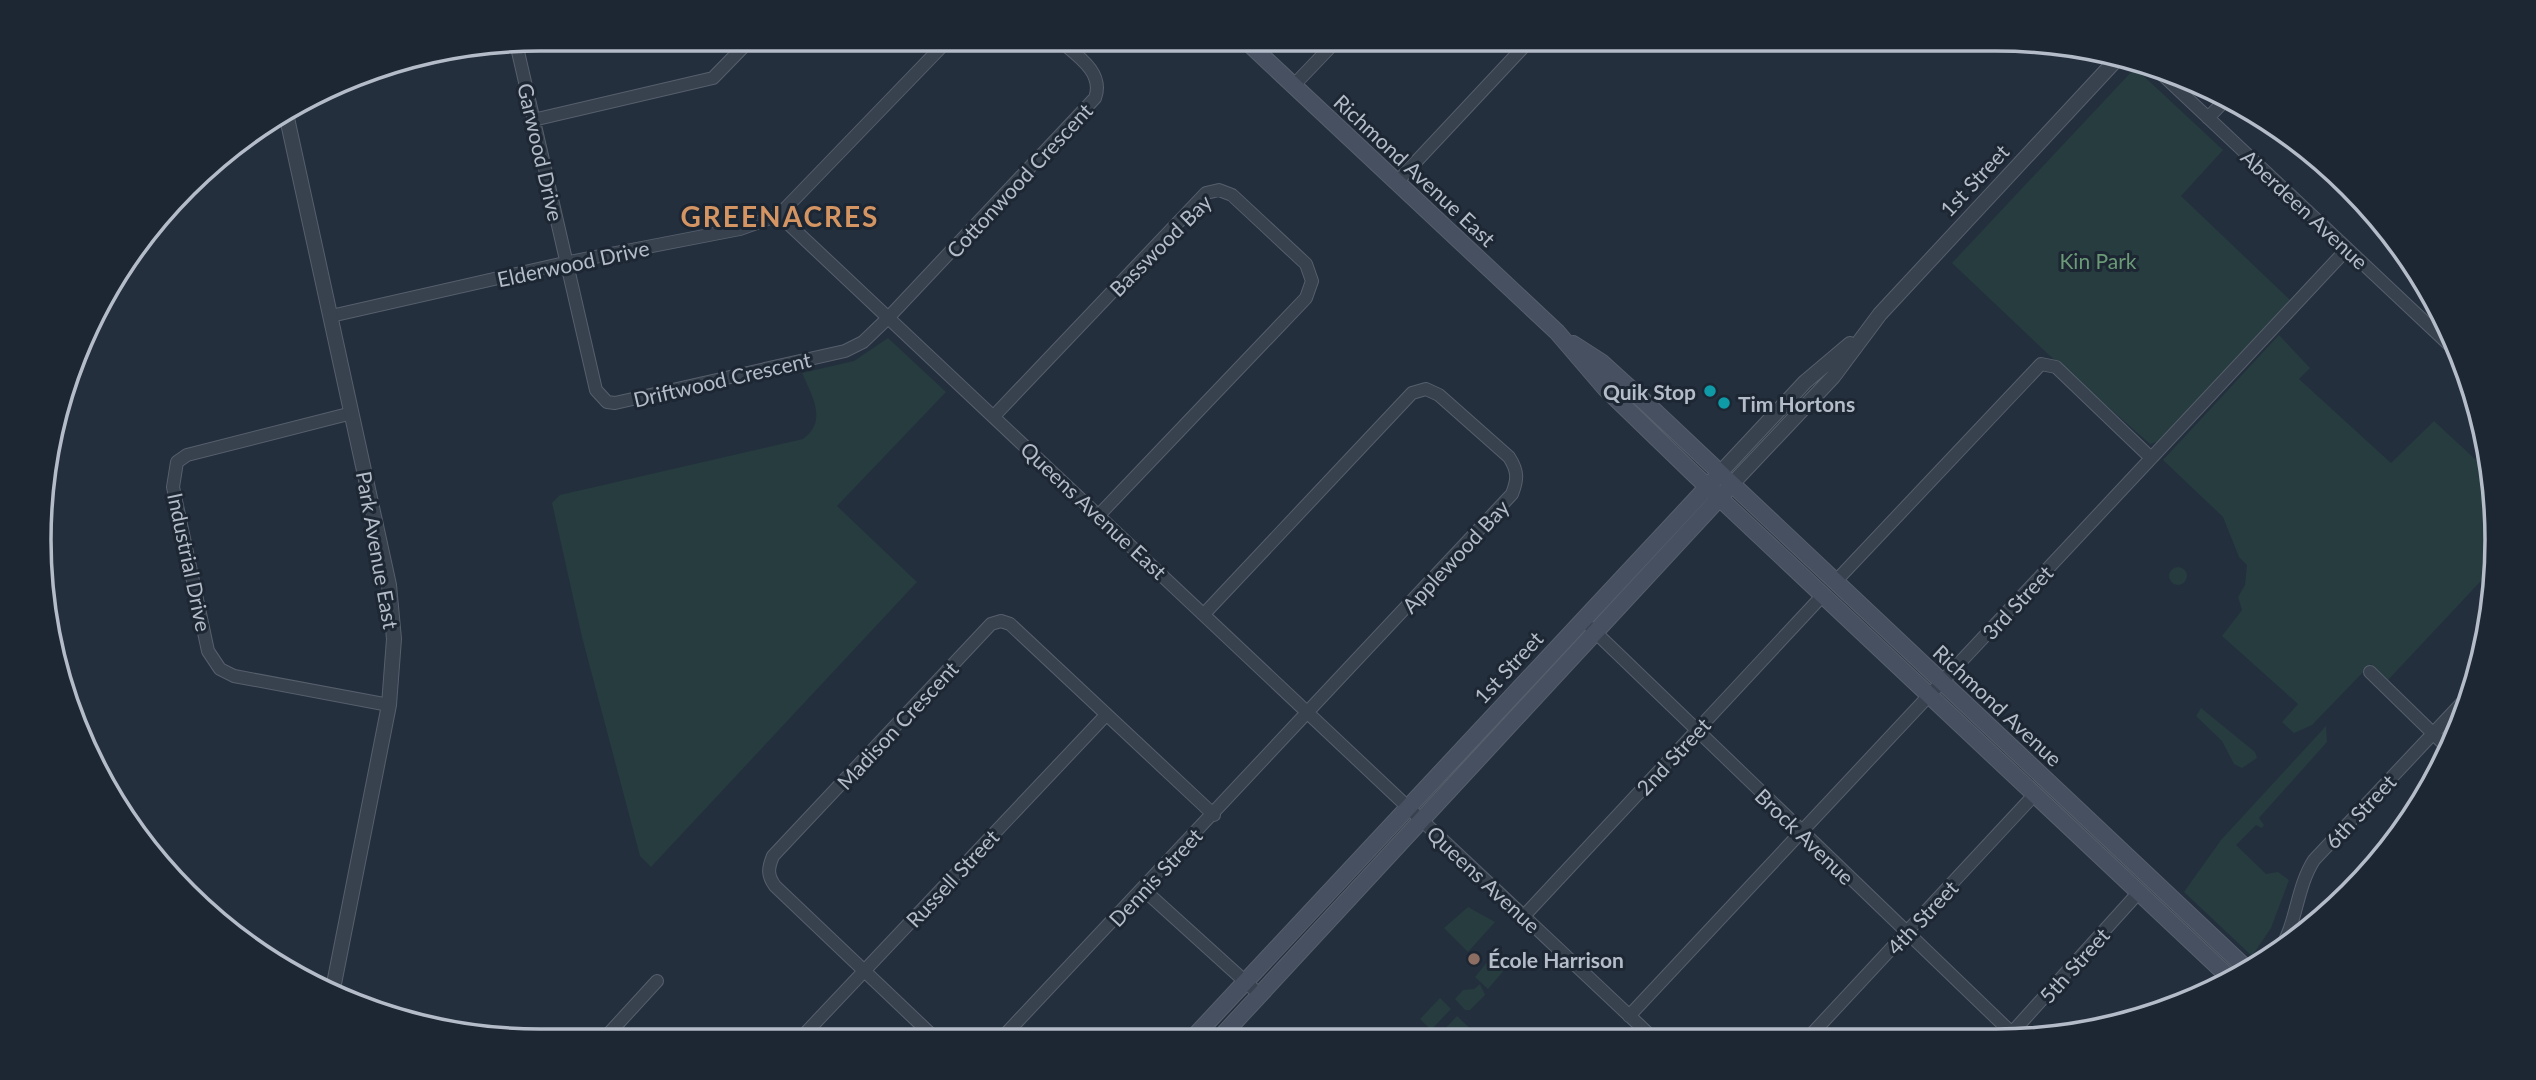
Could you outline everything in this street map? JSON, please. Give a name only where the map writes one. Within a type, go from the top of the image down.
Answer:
[{"type":"main road","name":"Richmond Avenue East","points":[[1258,51],[1557,332],[1605,388],[1713,492]]},
{"type":"main road","name":"Richmond Avenue East","points":[[1557,332],[1601,362],[1726,479]]},
{"type":"main road","name":"1st Street","points":[[1201,1029],[1584,616],[1726,479]]},
{"type":"main road","name":"Richmond Avenue","points":[[1726,479],[2241,964]]},
{"type":"main road","name":"1st Street","points":[[1228,1029],[1594,634],[1713,492]]},
{"type":"main road","name":"Richmond Avenue","points":[[1713,492],[2224,973]]},
{"type":"street","points":[[533,120],[713,78],[739,51]]},
{"type":"street","name":"Elderwood Drive","points":[[331,316],[569,262],[740,229],[779,215],[937,51]]},
{"type":"street","name":"Cottonwood Crescent","points":[[888,318],[1095,98],[1099,87],[1096,76],[1071,51]]},
{"type":"street","points":[[1294,85],[1326,51]]},
{"type":"street","points":[[1397,182],[1519,51]]},
{"type":"street","name":"Garwood Drive","points":[[518,52],[548,192],[569,262]]},
{"type":"street","name":"1st Street","points":[[1726,479],[1833,377],[1864,332],[2111,64]]},
{"type":"street","name":"Aberdeen Avenue","points":[[2172,84],[2441,337]]},
{"type":"street","points":[[2208,118],[2220,105]]},
{"type":"street","name":"Park Avenue East","points":[[288,121],[389,585],[394,639],[389,705],[334,984]]},
{"type":"street","name":"Basswood Bay","points":[[994,416],[1206,193],[1219,190],[1232,195],[1306,264],[1312,281],[1306,298],[1099,515]]},
{"type":"street","name":"Queens Avenue East","points":[[779,215],[1408,806]]},
{"type":"street","name":"3rd Street","points":[[1629,1016],[2347,249]]},
{"type":"street","name":"Driftwood Crescent","points":[[569,262],[596,390],[607,402],[624,402],[845,351],[863,342],[888,318]]},
{"type":"street","points":[[1835,582],[2036,369],[2049,364],[2056,367],[2150,457]]},
{"type":"street","name":"Applewood Bay","points":[[1203,614],[1412,393],[1426,389],[1438,394],[1509,457],[1516,469],[1517,482],[1512,494],[1308,712]]},
{"type":"street","name":"Industrial Drive","points":[[352,413],[187,455],[177,462],[173,487],[208,652],[220,669],[234,676],[389,705]]},
{"type":"street","name":"2nd Street","points":[[1524,916],[1823,595]]},
{"type":"street","name":"Brock Avenue","points":[[1584,616],[1594,634],[2005,1029]]},
{"type":"street","name":"Madison Crescent","points":[[925,1029],[775,886],[769,877],[769,865],[773,856],[991,624],[1001,621],[1010,624],[1214,816]]},
{"type":"street","points":[[2370,672],[2441,742]]},
{"type":"street","name":"6th Street","points":[[2285,935],[2303,881],[2314,860],[2454,710]]},
{"type":"street","name":"Dennis Street","points":[[1011,1029],[1214,816],[1308,712]]},
{"type":"street","name":"Russell Street","points":[[809,1029],[1106,715]]},
{"type":"street","name":"4th Street","points":[[1817,1029],[2035,794]]},
{"type":"street","name":"Queens Avenue","points":[[1408,806],[1643,1029]]},
{"type":"street","points":[[1144,890],[1260,995]]},
{"type":"street","name":"5th Street","points":[[2019,1028],[2140,892]]},
{"type":"street","points":[[613,1029],[657,981]]},
{"type":"green space","name":"Kin Park","points":[[2133,70],[2140,73],[2223,150],[2181,196],[2290,300],[2157,442],[2150,444],[2049,355],[1952,263]]},
{"type":"green space","points":[[2279,335],[2310,368],[2299,379],[2391,463],[2434,421],[2479,463],[2484,508],[2483,578],[2388,680],[2371,664],[2312,725],[2294,733],[2282,722],[2298,704],[2222,636],[2242,610],[2238,597],[2245,585],[2247,565],[2239,557],[2223,517],[2163,460]]},
{"type":"green space","points":[[888,338],[946,392],[837,506],[917,582],[651,867],[640,856],[582,637],[552,503],[560,495],[803,439],[815,424],[816,408],[802,373],[854,361]]},
{"type":"green space","points":[[2178,567],[2184,570],[2187,576],[2184,582],[2178,585],[2172,582],[2169,576],[2172,570]]},
{"type":"green space","points":[[2201,708],[2255,752],[2257,758],[2242,768],[2234,764],[2222,741],[2196,716]]},
{"type":"green space","points":[[2326,726],[2327,742],[2259,818],[2264,825],[2262,828],[2256,825],[2236,845],[2266,874],[2278,872],[2289,880],[2271,928],[2252,956],[2184,892],[2221,840]]},
{"type":"green space","points":[[1468,907],[1495,922],[1468,952],[1444,928]]},
{"type":"green space","points":[[1493,955],[1506,968],[1488,989],[1475,977]]},
{"type":"green space","points":[[1480,984],[1485,995],[1470,1010],[1465,1010],[1455,999],[1463,990],[1474,989]]},
{"type":"green space","points":[[1440,998],[1451,1009],[1432,1029],[1420,1019]]},
{"type":"green space","points":[[1457,1016],[1471,1029],[1445,1029]]},
{"type":"place","name":"Quik Stop","points":[[1710,391]]},
{"type":"place","name":"Tim Hortons","points":[[1724,403]]},
{"type":"place","name":"École Harrison","points":[[1474,959]]},
{"type":"district","name":"GREENACRES","points":[[780,216]]}]
